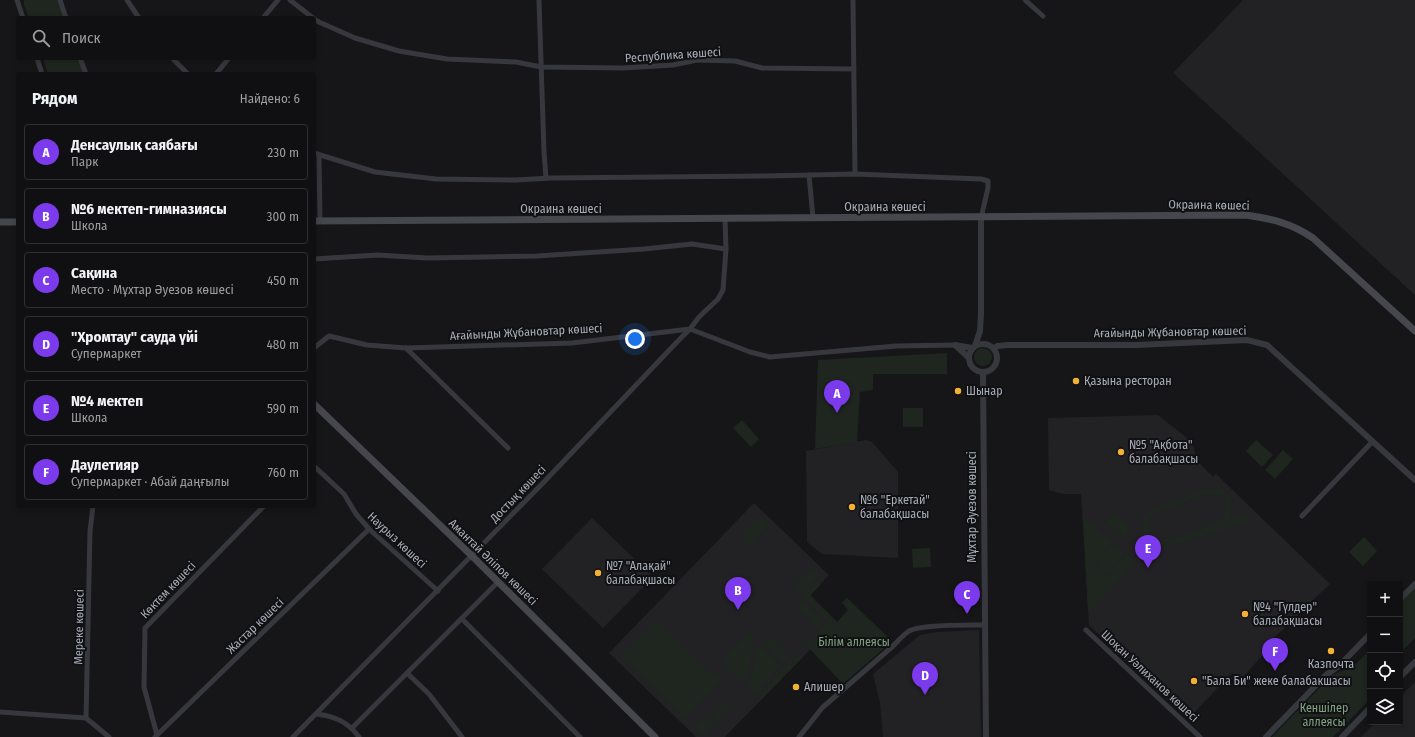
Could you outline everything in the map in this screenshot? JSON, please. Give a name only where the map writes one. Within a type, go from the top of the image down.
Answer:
[{"type":"main road","name":"Окраина көшесі","points":[[317,221],[981,218],[1230,215],[1266,218],[1289,224],[1300,229],[1313,238],[1415,330]]},
{"type":"main road","points":[[0,222],[16,222]]},
{"type":"main road","name":"Амантай Әліпов көшесі","points":[[316,406],[472,556],[655,737]]},
{"type":"street","points":[[16,0],[22,16]]},
{"type":"street","points":[[60,0],[65,16]]},
{"type":"street","points":[[127,0],[138,16]]},
{"type":"street","points":[[265,16],[278,0]]},
{"type":"street","name":"Республика көшесі","points":[[290,0],[311,16]]},
{"type":"street","points":[[539,0],[546,178]]},
{"type":"street","points":[[853,0],[855,174]]},
{"type":"street","points":[[1025,0],[1043,16]]},
{"type":"street","name":"Республика көшесі","points":[[316,20],[355,38],[399,51],[447,58],[516,62],[541,67],[624,68],[673,65],[697,60],[735,61],[762,68],[854,69]]},
{"type":"street","points":[[38,60],[41,72]]},
{"type":"street","points":[[81,60],[85,72]]},
{"type":"street","points":[[174,60],[186,72]]},
{"type":"street","points":[[218,72],[227,60]]},
{"type":"street","points":[[317,221],[316,154],[375,172],[436,179],[516,180],[546,178],[855,174],[981,179],[988,181],[988,188],[981,218],[980,331],[968,357]]},
{"type":"street","points":[[809,175],[813,218]]},
{"type":"street","name":"Достық көшесі","points":[[293,737],[472,556],[718,298],[723,290],[726,249],[726,219]]},
{"type":"street","points":[[316,259],[377,255],[426,258],[537,256],[637,250],[692,244],[726,249]]},
{"type":"street","name":"Ағайынды Жұбановтар көшесі","points":[[316,346],[329,336],[367,345],[406,348],[572,343],[690,329],[750,352],[770,357],[896,346],[955,345]]},
{"type":"street","points":[[980,331],[985,343]]},
{"type":"street","name":"Ағайынды Жұбановтар көшесі","points":[[994,348],[1008,345],[1137,345],[1247,340],[1268,345],[1415,480]]},
{"type":"street","points":[[980,343],[985,343],[994,348],[997,357],[996,363],[993,368],[988,371],[983,372],[974,370],[971,367],[968,357],[955,345],[973,347],[980,343]]},
{"type":"street","points":[[406,348],[508,448]]},
{"type":"street","name":"Мұхтар Әуезов көшесі","points":[[983,372],[986,737]]},
{"type":"street","points":[[1302,516],[1373,441]]},
{"type":"street","name":"Наурыз көшесі","points":[[316,468],[344,494],[356,514],[369,529],[438,591]]},
{"type":"street","name":"Мереке көшесі","points":[[86,718],[90,531],[94,508]]},
{"type":"street","name":"Көктем көшесі","points":[[156,736],[144,687],[145,628],[262,508]]},
{"type":"street","name":"Жастар көшесі","points":[[156,736],[369,529]]},
{"type":"street","points":[[352,728],[498,582]]},
{"type":"street","points":[[1403,596],[1415,584]]},
{"type":"street","points":[[462,619],[580,737]]},
{"type":"street","points":[[799,737],[822,708],[910,630],[928,626],[984,625]]},
{"type":"street","name":"Шоқан Уәлиханов көшесі","points":[[1086,630],[1200,737]]},
{"type":"street","points":[[1266,737],[1322,679],[1340,665],[1367,637]]},
{"type":"street","points":[[1403,674],[1415,662]]},
{"type":"street","points":[[407,673],[429,694],[462,737]]},
{"type":"street","points":[[1342,737],[1367,711]]},
{"type":"street","points":[[0,712],[86,718],[109,737]]},
{"type":"street","points":[[316,714],[332,716],[352,728],[359,737]]},
{"type":"shaded area","points":[[1243,0],[1415,0],[1415,295],[1173,73]]},
{"type":"shaded area","points":[[1158,415],[1192,442],[1197,461],[1213,477],[1216,474],[1330,584],[1261,650],[1264,654],[1240,680],[1232,673],[1188,719],[1089,625],[1081,494],[1063,494],[1049,490],[1048,418]]},
{"type":"shaded area","name":"№6 \"Еркетай\" балабақшасы","points":[[866,440],[872,442],[898,472],[898,558],[822,554],[807,542],[806,451]]},
{"type":"shaded area","points":[[754,503],[829,575],[810,595],[837,622],[725,737],[696,737],[609,653]]},
{"type":"shaded area","name":"№7 \"Алақай\" балабақшасы","points":[[592,518],[653,577],[603,628],[542,569]]},
{"type":"shaded area","points":[[979,630],[981,737],[883,737],[880,703],[873,674],[920,635],[938,632]]},
{"type":"shaded area","points":[[1415,682],[1415,737],[1361,737],[1373,725],[1403,725],[1403,694]]},
{"type":"green space","points":[[24,0],[58,0],[63,16],[28,16],[24,5]]},
{"type":"green space","points":[[44,60],[80,60],[84,72],[47,72]]},
{"type":"green space","points":[[983,348],[989,351],[992,357],[989,363],[983,366],[977,363],[974,357],[977,351]]},
{"type":"green space","points":[[947,353],[947,374],[873,374],[873,390],[860,392],[857,442],[815,449],[818,360]]},
{"type":"green space","points":[[903,408],[923,408],[923,427],[903,427]]},
{"type":"green space","points":[[742,420],[759,439],[751,447],[733,428]]},
{"type":"green space","points":[[1256,440],[1273,455],[1262,467],[1246,451]]},
{"type":"green space","points":[[1283,450],[1293,459],[1275,479],[1265,470]]},
{"type":"green space","points":[[1215,488],[1225,492],[1228,495],[1231,504],[1231,514],[1229,519],[1249,514],[1251,521],[1149,552],[1143,533],[1143,522],[1149,511],[1155,507]],"holes":[[[1211,493],[1218,495],[1226,501],[1227,505],[1221,519],[1215,523],[1189,534],[1166,539],[1157,538],[1150,534],[1148,526],[1149,522],[1158,512]]]},
{"type":"green space","points":[[1113,513],[1131,528],[1124,537],[1106,522]]},
{"type":"green space","points":[[758,516],[768,526],[750,546],[739,535]]},
{"type":"green space","points":[[1083,517],[1113,543],[1095,565],[1107,576],[1127,554],[1135,562],[1092,609],[1088,610]]},
{"type":"green space","points":[[1364,537],[1377,551],[1363,566],[1349,552]]},
{"type":"green space","points":[[1113,544],[1125,554],[1107,575],[1096,565]]},
{"type":"green space","points":[[930,548],[931,567],[913,568],[912,549]]},
{"type":"green space","points":[[811,569],[818,576],[801,594],[793,587]]},
{"type":"green space","name":"Білім аллеясы","points":[[817,580],[821,584],[810,596],[837,622],[848,610],[842,603],[847,598],[891,640],[890,643],[843,684],[806,645],[829,622],[802,595]]},
{"type":"green space","points":[[1415,588],[1415,638],[1403,650],[1403,617],[1403,600]]},
{"type":"green space","points":[[802,601],[824,622],[817,628],[796,608]]},
{"type":"green space","points":[[657,619],[720,681],[685,717],[622,655]]},
{"type":"green space","points":[[748,634],[754,640],[746,681],[742,682],[724,664],[725,657]]},
{"type":"green space","points":[[769,636],[790,656],[784,663],[763,643]]},
{"type":"green space","points":[[758,644],[781,666],[758,690],[753,691],[750,689],[749,685]]},
{"type":"green space","points":[[799,653],[803,657],[761,700],[759,698],[761,693]]},
{"type":"green space","name":"Кеншілер аллеясы","points":[[1367,653],[1367,702],[1333,737],[1272,737],[1332,675],[1353,667]]},
{"type":"green space","points":[[724,701],[731,707],[718,720],[712,714]]},
{"type":"green space","points":[[706,717],[714,725],[704,736],[695,728]]},
{"type":"place","name":"Қазына ресторан","points":[[1076,381]]},
{"type":"place","name":"Шынар","points":[[958,391]]},
{"type":"place","name":"Денсаулық саябағы","points":[[837,413]]},
{"type":"place","name":"№5 \"Ақбота\" балабақшасы","points":[[1121,452]]},
{"type":"place","name":"№6 \"Еркетай\" балабақшасы","points":[[852,507]]},
{"type":"place","name":"№4 мектеп","points":[[1148,568]]},
{"type":"place","name":"№7 \"Алақай\" балабақшасы","points":[[598,573]]},
{"type":"place","name":"№6 мектеп-гимназиясы","points":[[738,610]]},
{"type":"place","name":"Сақина","points":[[967,614]]},
{"type":"place","name":"№4 \"Гүлдер\" балабақшасы","points":[[1245,614]]},
{"type":"place","name":"Казпочта","points":[[1331,651]]},
{"type":"place","name":"Даулетияр","points":[[1275,671]]},
{"type":"place","name":"\"Бала Би\" жеке балабакшасы","points":[[1194,681]]},
{"type":"place","name":"Алишер","points":[[796,687]]},
{"type":"place","name":"\"Хромтау\" сауда үйі","points":[[925,695]]}]
